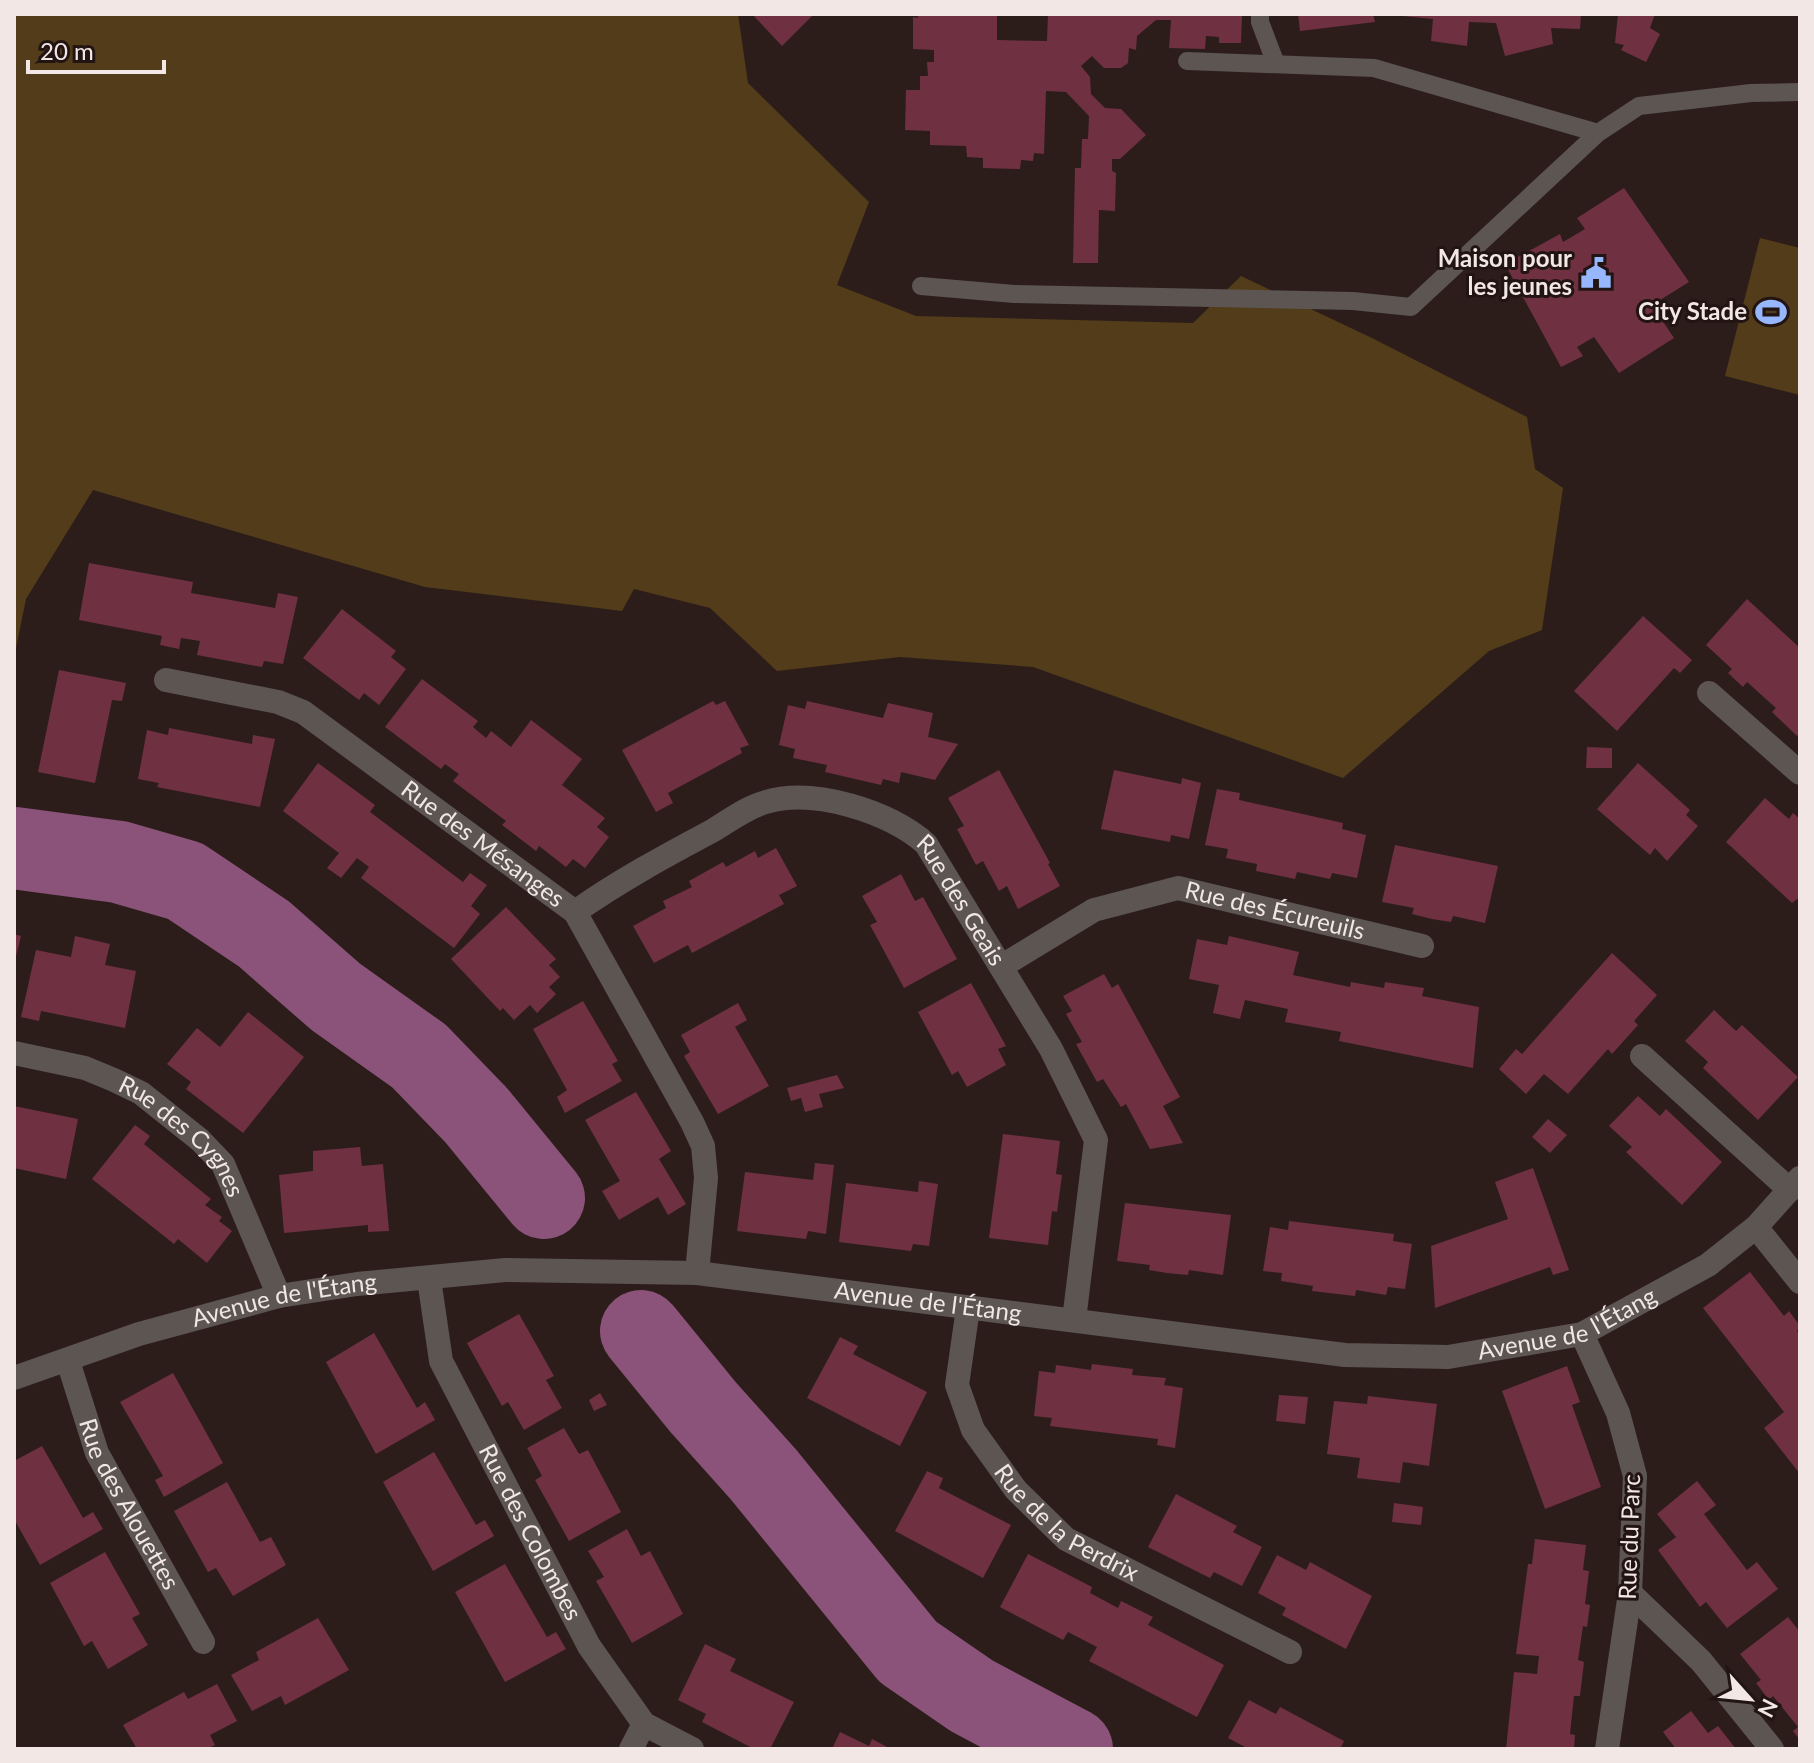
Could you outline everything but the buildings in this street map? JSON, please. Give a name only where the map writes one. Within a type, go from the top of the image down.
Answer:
[{"type":"street","name":"Rue des Mésanges","points":[[166,680],[278,702],[303,712],[575,912],[703,1146],[706,1178],[697,1273]]},
{"type":"street","points":[[1709,693],[1800,773]]},
{"type":"street","name":"Rue des Geais","points":[[575,912],[674,851],[763,803],[787,797],[813,798],[864,811],[912,831],[926,844],[1002,966],[1051,1049],[1096,1140],[1074,1320]]},
{"type":"street","name":"Rue des Écureuils","points":[[1002,966],[1094,910],[1178,888],[1422,946]]},
{"type":"street","name":"Rue des Cygnes","points":[[14,1053],[85,1068],[114,1080],[141,1093],[200,1140],[223,1164],[279,1296]]},
{"type":"street","points":[[1642,1056],[1795,1184]]},
{"type":"street","name":"Avenue de l'Étang","points":[[14,1378],[139,1334],[279,1296],[357,1284],[505,1270],[697,1273],[1345,1355],[1448,1357],[1582,1334],[1708,1265],[1756,1227],[1795,1184]]},
{"type":"street","points":[[1756,1227],[1800,1282]]},
{"type":"street","name":"Rue des Colombes","points":[[429,1279],[441,1361],[589,1646],[644,1724],[692,1749]]},
{"type":"street","name":"Rue de la Perdrix","points":[[968,1308],[957,1385],[973,1430],[1016,1490],[1066,1539],[1290,1652]]},
{"type":"street","name":"Rue du Parc","points":[[1582,1334],[1618,1413],[1635,1476],[1630,1593],[1607,1749]]},
{"type":"street","name":"Rue des Alouettes","points":[[68,1361],[97,1453],[203,1642]]},
{"type":"street","points":[[1630,1593],[1701,1661],[1772,1749]]},
{"type":"street","points":[[631,1749],[644,1724]]},
{"type":"lane","points":[[1260,14],[1260,22],[1276,64]]},
{"type":"lane","points":[[1187,61],[1374,68],[1598,133]]},
{"type":"lane","points":[[921,286],[1014,294],[1353,301],[1411,307],[1598,133],[1639,106],[1751,93],[1800,92]]},
{"type":"shaded area","points":[[14,14],[738,14],[748,83],[869,202],[837,285],[916,316],[1193,323],[1241,276],[1527,417],[1535,469],[1563,488],[1542,630],[1489,651],[1343,778],[1033,667],[900,657],[777,671],[710,608],[634,589],[622,611],[425,587],[93,490],[26,599],[14,658]]},
{"type":"shaded area","name":"City Stade","points":[[1760,238],[1800,248],[1800,395],[1725,376]]},
{"type":"waterway","points":[[14,848],[119,862],[185,881],[264,934],[336,997],[419,1056],[476,1115],[544,1198]]},
{"type":"waterway","points":[[641,1331],[908,1652],[972,1696],[1072,1749]]},
{"type":"place","name":"Maison pour les jeunes","points":[[1596,273]]},
{"type":"place","name":"City Stade","points":[[1771,312]]}]
